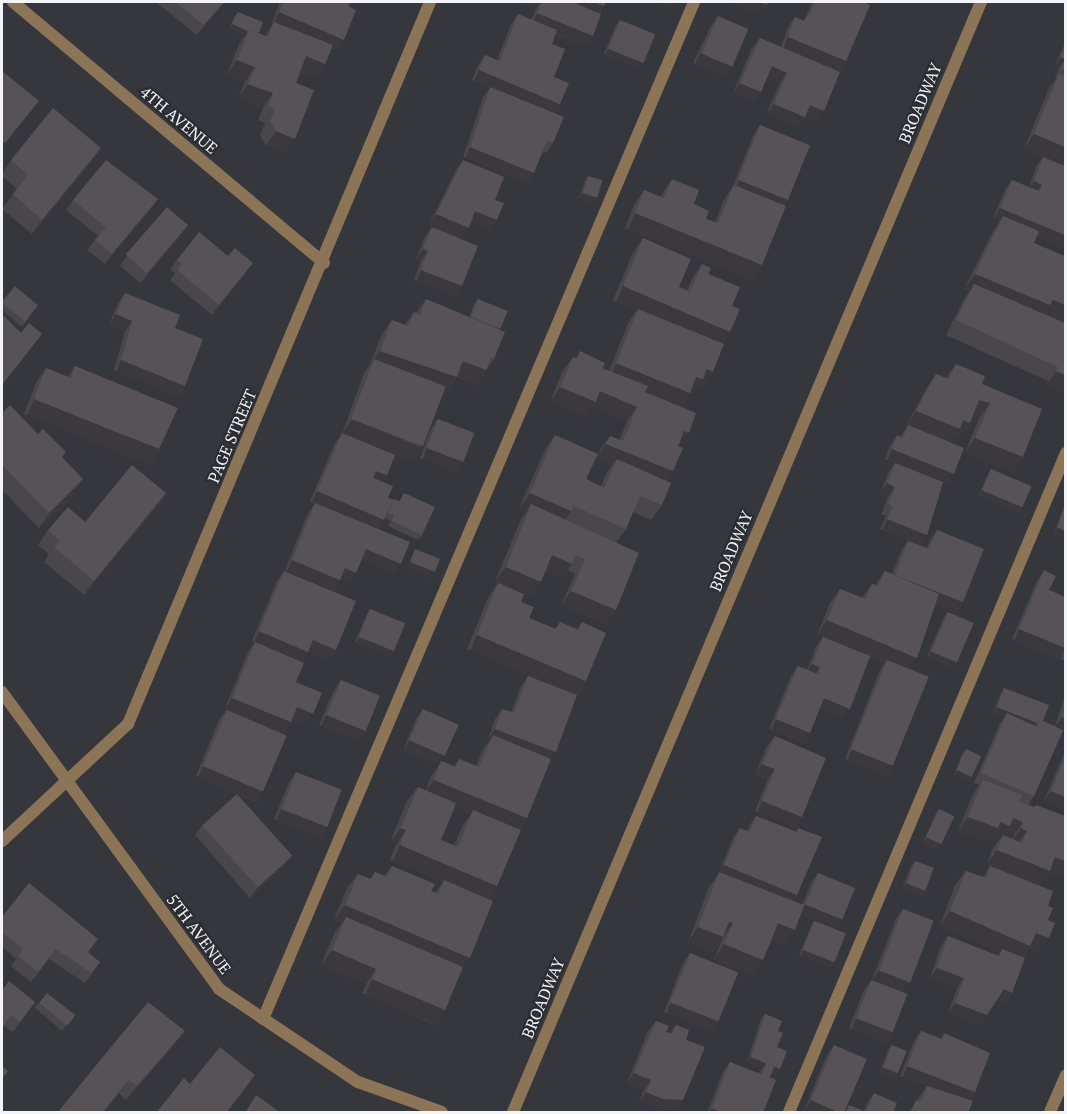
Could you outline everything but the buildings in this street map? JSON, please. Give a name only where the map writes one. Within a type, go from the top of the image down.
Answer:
[{"type":"street","name":"4TH AVENUE","points":[[12,2],[324,263]]},
{"type":"street","name":"PAGE STREET","points":[[2,841],[128,723],[324,263],[430,2]]},
{"type":"street","points":[[264,1019],[694,2]]},
{"type":"street","name":"BROADWAY","points":[[513,1113],[981,2]]},
{"type":"street","points":[[789,1113],[1065,453]]},
{"type":"street","name":"5TH AVENUE","points":[[2,692],[64,781],[219,989],[358,1082],[442,1113]]},
{"type":"street","points":[[1050,1113],[1065,1075]]}]
